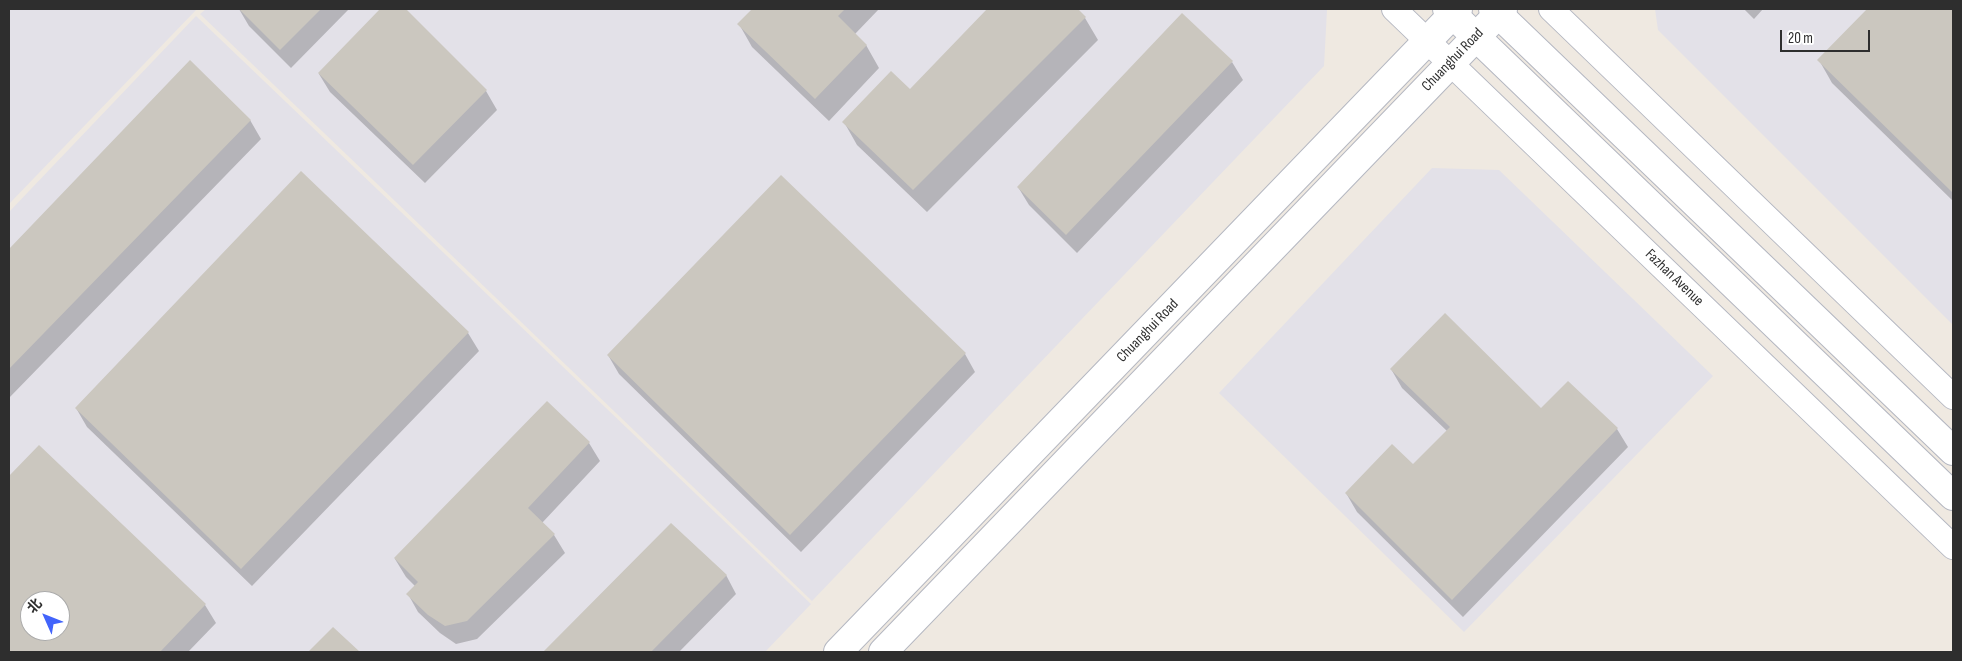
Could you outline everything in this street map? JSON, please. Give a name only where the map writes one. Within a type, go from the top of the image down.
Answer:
[{"type":"street","name":"Fazhan Avenue","points":[[1394,9],[1953,547]]},
{"type":"street","points":[[1551,9],[1953,397]]},
{"type":"street","name":"Chuanghui Road","points":[[883,652],[1476,37],[1498,10]]},
{"type":"street","points":[[1498,10],[1953,451]]},
{"type":"street","name":"Chuanghui Road","points":[[838,652],[1427,41],[1453,11]]},
{"type":"street","points":[[1453,11],[1476,37],[1953,496]]},
{"type":"shaded area","points":[[9,9],[197,9],[9,204]]},
{"type":"shaded area","points":[[206,9],[1327,10],[1324,66],[812,601],[200,14]]},
{"type":"shaded area","points":[[1655,9],[1953,9],[1953,325],[1658,30]]},
{"type":"shaded area","points":[[196,16],[811,604],[765,652],[9,652],[9,212]]},
{"type":"shaded area","points":[[1432,168],[1499,170],[1713,376],[1464,632],[1219,393]]},
{"type":"building","points":[[239,9],[321,9],[280,50]]},
{"type":"building","points":[[380,9],[406,9],[487,90],[413,165],[318,73]]},
{"type":"building","points":[[752,9],[845,9],[838,16],[867,45],[815,99],[737,24]]},
{"type":"building","points":[[987,9],[1078,9],[1086,17],[913,190],[842,122],[891,71],[910,89]]},
{"type":"building","points":[[1867,9],[1953,9],[1953,193],[1817,60]]},
{"type":"building","points":[[1182,13],[1233,61],[1066,235],[1017,187]]},
{"type":"building","points":[[190,60],[251,120],[9,369],[9,249]]},
{"type":"building","points":[[301,171],[469,332],[241,569],[75,408]]},
{"type":"building","points":[[781,175],[966,353],[790,535],[607,355]]},
{"type":"building","points":[[1445,313],[1541,408],[1568,381],[1618,428],[1452,600],[1345,493],[1392,444],[1413,464],[1450,427],[1390,369]]},
{"type":"building","points":[[547,401],[590,442],[528,508],[555,534],[467,621],[445,626],[428,615],[406,594],[418,582],[394,558]]},
{"type":"building","points":[[39,445],[206,604],[160,652],[9,652],[9,476]]},
{"type":"building","points":[[671,523],[727,575],[651,652],[543,652]]},
{"type":"building","points":[[333,627],[360,652],[308,652]]}]
